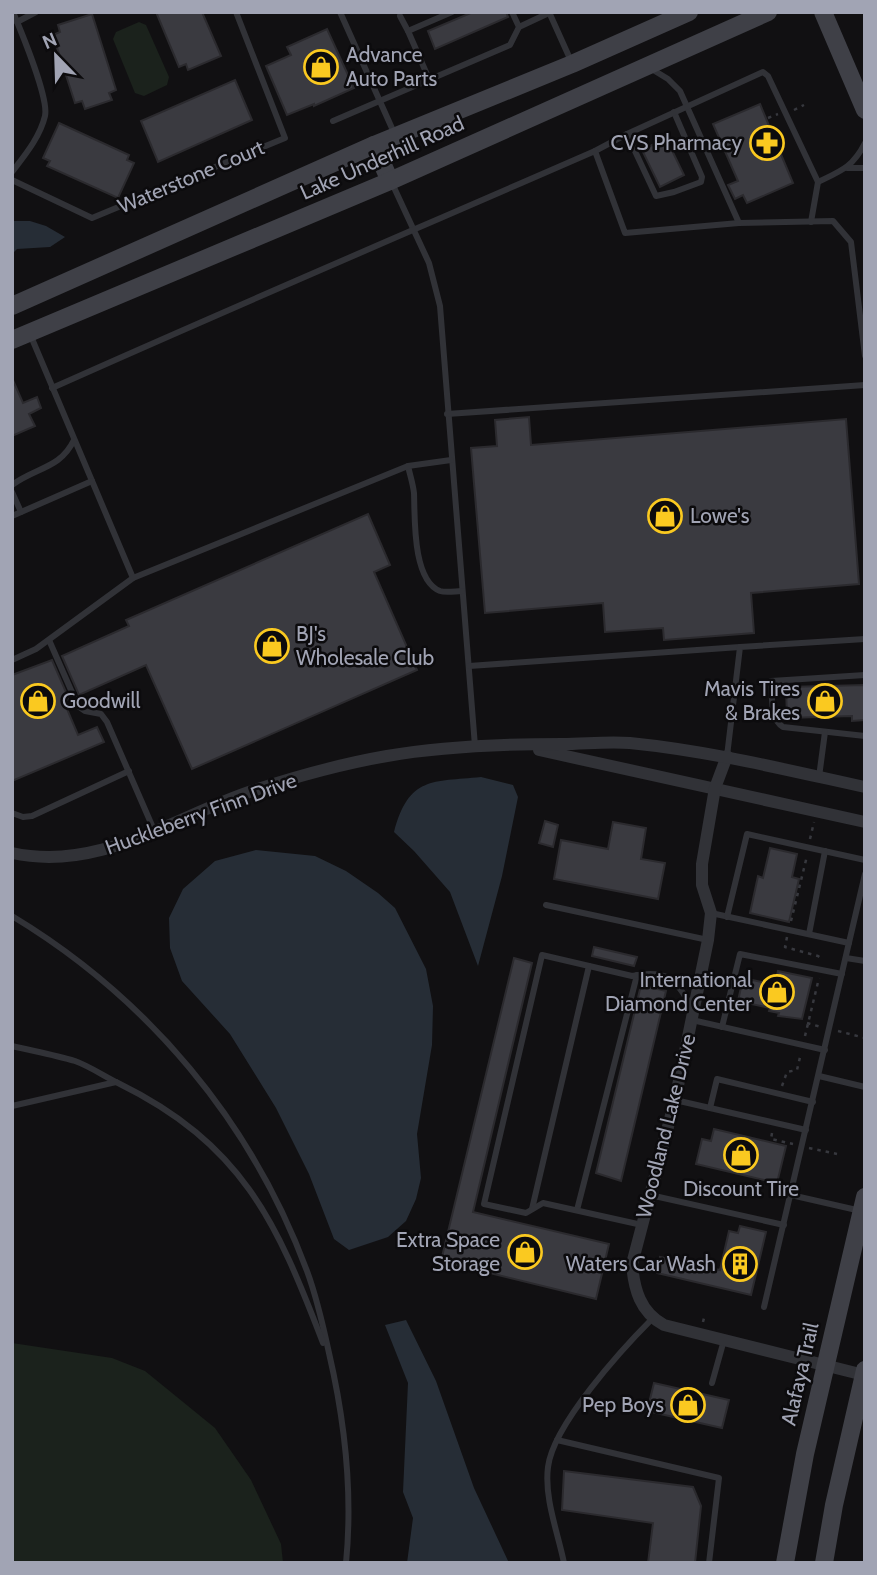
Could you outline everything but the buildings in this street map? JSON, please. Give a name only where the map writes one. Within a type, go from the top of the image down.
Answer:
[{"type":"street","name":"Lake Underhill Road","points":[[12,306],[374,145],[572,64],[689,12]]},
{"type":"street","name":"Lake Underhill Road","points":[[12,340],[390,181],[768,12]]},
{"type":"street","points":[[823,12],[865,110]]},
{"type":"street","points":[[374,145],[390,181]]},
{"type":"street","name":"Huckleberry Finn Drive","points":[[12,853],[55,859],[86,855],[248,793],[321,771],[386,756],[475,746],[628,743],[727,757],[865,787]]},
{"type":"street","name":"Huckleberry Finn Drive","points":[[515,744],[865,822]]},
{"type":"street","name":"Woodland Lake Drive","points":[[652,1319],[641,1303],[634,1284],[632,1264],[674,1100],[708,940],[711,913],[702,885],[702,864],[715,788],[727,757]]},
{"type":"street","name":"Alafaya Trail","points":[[785,1563],[798,1488],[863,1204]]},
{"type":"street","points":[[652,1319],[664,1325],[864,1373],[834,1505],[824,1563]]},
{"type":"lane","points":[[12,172],[32,145],[46,113],[36,73],[13,12]]},
{"type":"lane","points":[[17,22],[36,12]]},
{"type":"lane","name":"Waterstone Court","points":[[12,180],[92,218],[285,138],[236,12]]},
{"type":"lane","points":[[340,12],[395,137]]},
{"type":"lane","points":[[430,12],[434,20]]},
{"type":"lane","points":[[408,31],[452,12]]},
{"type":"lane","points":[[512,12],[519,27]]},
{"type":"lane","points":[[333,121],[510,45],[519,27],[550,13],[572,64]]},
{"type":"lane","points":[[400,16],[429,79]]},
{"type":"lane","points":[[645,66],[673,83],[687,106],[740,223]]},
{"type":"lane","points":[[52,388],[595,151],[674,111],[763,72],[768,76],[818,182],[811,222]]},
{"type":"lane","points":[[627,134],[656,195],[674,192],[701,182],[702,177],[674,111]]},
{"type":"lane","points":[[818,182],[847,168],[858,157],[865,143]]},
{"type":"lane","points":[[595,151],[625,233],[740,223],[833,221],[852,242],[865,356]]},
{"type":"lane","points":[[847,168],[865,168]]},
{"type":"lane","points":[[390,181],[429,263],[440,306],[475,746]]},
{"type":"lane","points":[[30,333],[133,578]]},
{"type":"lane","points":[[447,414],[865,385]]},
{"type":"lane","points":[[12,485],[59,460],[69,451],[74,440]]},
{"type":"lane","points":[[12,660],[36,649],[133,578],[408,466],[451,460]]},
{"type":"lane","points":[[408,466],[414,489],[414,538],[423,569],[436,589],[462,591]]},
{"type":"lane","points":[[12,516],[92,481]]},
{"type":"lane","points":[[12,492],[21,512]]},
{"type":"lane","points":[[469,666],[865,639]]},
{"type":"lane","points":[[49,640],[78,706],[85,711],[101,714],[107,722],[154,830]]},
{"type":"lane","points":[[727,757],[740,647]]},
{"type":"lane","points":[[865,675],[771,681],[774,716],[777,723],[783,727],[865,736]]},
{"type":"lane","points":[[819,777],[825,732]]},
{"type":"lane","points":[[12,813],[23,817],[32,816],[129,771]]},
{"type":"lane","points":[[727,917],[747,834],[865,860]]},
{"type":"lane","points":[[809,934],[825,851]]},
{"type":"lane","points":[[764,1307],[865,874]]},
{"type":"lane","points":[[546,905],[708,940]]},
{"type":"lane","points":[[711,913],[849,943]]},
{"type":"lane","points":[[12,916],[75,958],[131,1005],[190,1067],[227,1116],[265,1178],[297,1244],[315,1295],[332,1364],[347,1464],[349,1507],[346,1563]]},
{"type":"lane","points":[[722,1027],[740,954],[842,974]]},
{"type":"lane","points":[[642,1225],[543,1203],[526,1213],[484,1204],[542,955],[637,975],[646,973],[669,976],[679,986],[693,1016],[722,1027],[825,1051]]},
{"type":"lane","points":[[846,958],[865,961]]},
{"type":"lane","points":[[532,1209],[589,966]]},
{"type":"lane","points":[[577,1210],[637,975]]},
{"type":"lane","points":[[12,1046],[76,1062],[151,1100],[185,1123],[223,1157],[250,1189],[275,1228],[292,1262],[332,1364]]},
{"type":"lane","points":[[819,1076],[865,1087]]},
{"type":"lane","points":[[710,1108],[717,1079],[813,1102]]},
{"type":"lane","points":[[12,1106],[116,1082]]},
{"type":"lane","points":[[674,1100],[806,1130]]},
{"type":"lane","points":[[650,1195],[784,1225]]},
{"type":"lane","points":[[791,1195],[863,1204]]},
{"type":"lane","points":[[565,1563],[550,1502],[548,1467],[557,1440],[619,1352],[652,1319]]},
{"type":"lane","points":[[712,1383],[724,1340]]},
{"type":"lane","points":[[557,1440],[719,1478],[709,1563]]},
{"type":"path","points":[[794,110],[804,105]]},
{"type":"path","points":[[768,118],[779,113]]},
{"type":"path","points":[[815,820],[785,947],[821,958]]},
{"type":"path","points":[[807,1023],[820,975]]},
{"type":"path","points":[[703,1322],[705,1314]]},
{"type":"shaded area","points":[[139,22],[146,25],[169,77],[167,85],[144,96],[135,93],[113,39],[116,32]]},
{"type":"shaded area","points":[[12,221],[30,221],[46,226],[65,237],[50,247],[17,249],[12,254]]},
{"type":"shaded area","points":[[481,777],[513,785],[518,797],[502,876],[478,966],[450,892],[394,832],[407,800],[415,791],[436,782]]},
{"type":"shaded area","points":[[256,850],[315,856],[346,871],[378,893],[395,908],[426,969],[433,1006],[432,1045],[417,1134],[421,1178],[416,1199],[406,1221],[388,1237],[349,1250],[334,1239],[309,1174],[276,1108],[230,1034],[182,981],[170,948],[169,918],[183,889],[215,861]]},
{"type":"shaded area","points":[[406,1320],[436,1381],[474,1488],[509,1563],[407,1563],[413,1518],[403,1492],[408,1383],[385,1325]]},
{"type":"shaded area","points":[[12,1343],[112,1358],[145,1371],[215,1428],[251,1480],[281,1544],[283,1563],[12,1563]]},
{"type":"place","name":"Advance Auto Parts","points":[[321,67]]},
{"type":"place","name":"CVS Pharmacy","points":[[767,143]]},
{"type":"place","name":"Lowe's","points":[[665,516]]},
{"type":"place","name":"BJ's Wholesale Club","points":[[272,646]]},
{"type":"place","name":"Goodwill","points":[[38,701]]},
{"type":"place","name":"Mavis Tires & Brakes","points":[[825,701]]},
{"type":"place","name":"International Diamond Center","points":[[777,992]]},
{"type":"place","name":"Discount Tire","points":[[741,1155]]},
{"type":"place","name":"Extra Space Storage","points":[[525,1252]]},
{"type":"place","name":"Waters Car Wash","points":[[740,1264]]},
{"type":"place","name":"Pep Boys","points":[[688,1405]]}]
